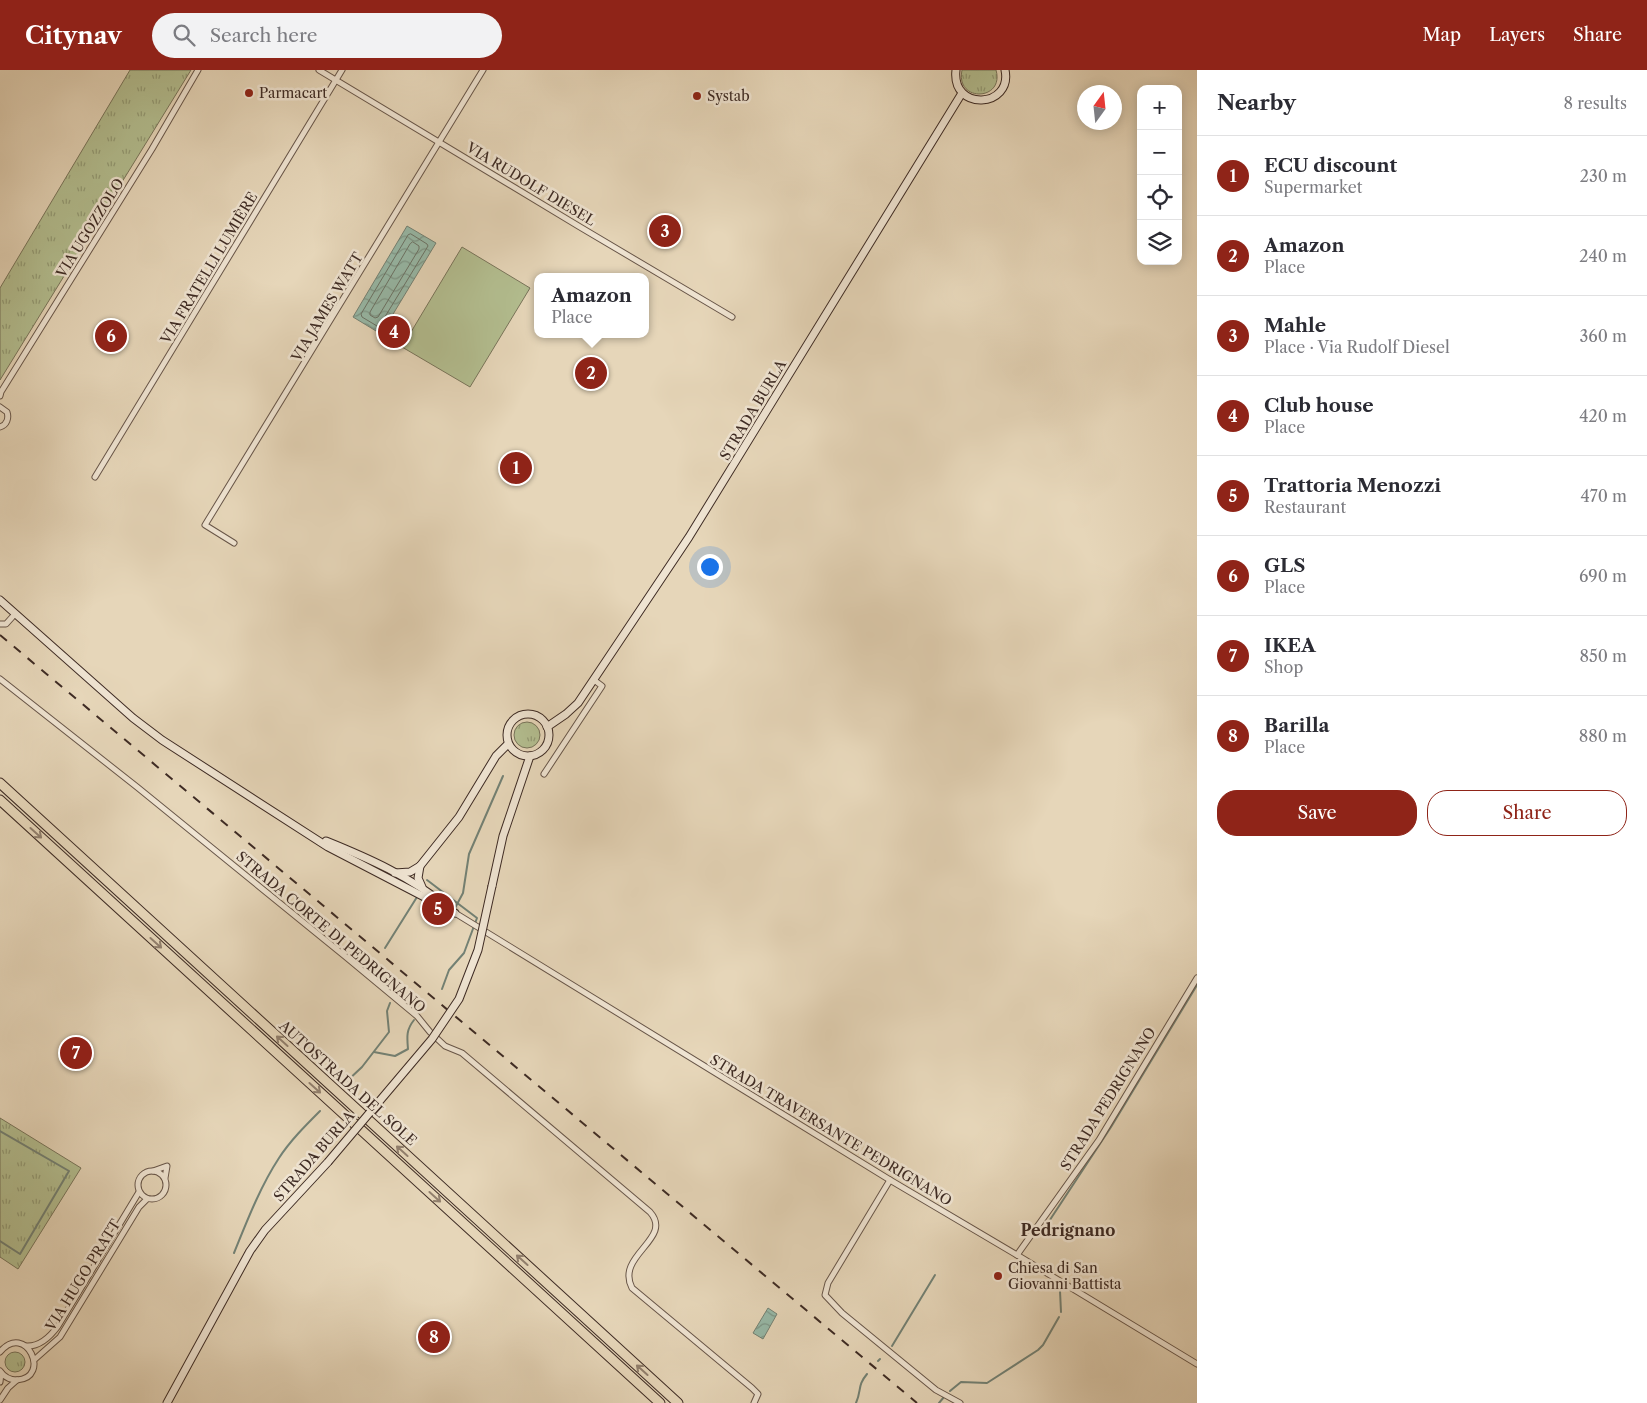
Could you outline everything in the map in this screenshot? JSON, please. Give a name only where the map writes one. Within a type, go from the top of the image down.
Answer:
[{"type":"highway","name":"AUTOSTRADA DEL SOLE","points":[[0,783],[678,1403]]},
{"type":"highway","name":"AUTOSTRADA DEL SOLE","points":[[0,800],[660,1403]]},
{"type":"main road","points":[[956,70],[958,86],[962,93],[968,98],[976,100],[991,99],[1003,88],[1005,70]]},
{"type":"main road","name":"STRADA BURLA","points":[[547,727],[578,703],[689,537],[962,93]]},
{"type":"main road","name":"STRADA TRAVERSANTE PEDRIGNANO","points":[[0,600],[133,718],[162,740],[328,846],[455,913]]},
{"type":"main road","points":[[532,714],[541,718],[547,727],[549,736],[546,746],[539,753],[530,756],[517,754],[508,744],[507,730],[517,717],[532,714]]},
{"type":"main road","points":[[412,890],[409,876],[415,874],[459,817],[496,756],[508,744]]},
{"type":"main road","name":"STRADA BURLA","points":[[167,1403],[250,1250],[265,1230],[328,1162],[432,1038],[459,999],[467,983],[478,950],[503,836],[530,756]]},
{"type":"main road","name":"STRADA TRAVERSANTE PEDRIGNANO","points":[[312,835],[395,873],[409,876],[455,913]]},
{"type":"main road","name":"STRADA TRAVERSANTE PEDRIGNANO","points":[[353,859],[375,866],[399,878],[409,876]]},
{"type":"main road","points":[[420,866],[418,878],[422,888]]},
{"type":"street","name":"VIA UGOZZOLO","points":[[0,396],[152,149],[198,70]]},
{"type":"street","name":"VIA RUDOLF DIESEL","points":[[319,70],[732,317]]},
{"type":"street","name":"VIA FRATELLI LUMIÈRE","points":[[95,477],[342,70]]},
{"type":"street","name":"VIA JAMES WATT","points":[[234,543],[205,525],[483,70]]},
{"type":"street","points":[[0,407],[6,412],[8,418],[6,424],[0,427]]},
{"type":"street","points":[[0,624],[6,624],[15,614]]},
{"type":"street","name":"STRADA CORTE DI PEDRIGNANO","points":[[0,680],[137,787],[353,963],[417,1016],[445,1046],[462,1053],[650,1212],[654,1217],[655,1234],[632,1263],[629,1270],[628,1280],[632,1288],[752,1388],[758,1394],[754,1403]]},
{"type":"street","points":[[544,774],[602,686],[594,680]]},
{"type":"street","name":"STRADA TRAVERSANTE PEDRIGNANO","points":[[455,913],[890,1180],[1018,1254],[1197,1364]]},
{"type":"street","name":"STRADA PEDRIGNANO","points":[[1018,1254],[1099,1140],[1197,978]]},
{"type":"street","points":[[167,1166],[165,1178],[166,1188],[162,1196],[155,1200],[146,1199],[139,1192],[137,1184],[140,1177],[146,1172],[167,1166]]},
{"type":"street","points":[[153,1171],[158,1172],[165,1178]]},
{"type":"street","points":[[890,1180],[828,1283],[825,1295],[842,1313],[936,1390],[960,1403]]},
{"type":"street","name":"VIA HUGO PRATT","points":[[26,1346],[35,1346],[54,1332],[139,1192]]},
{"type":"street","name":"VIA HUGO PRATT","points":[[17,1380],[26,1378],[33,1368],[34,1360],[60,1337],[139,1207],[146,1199]]},
{"type":"street","points":[[0,1352],[2,1347],[14,1343],[26,1346],[34,1360]]},
{"type":"street","points":[[1,1372],[9,1379],[17,1380]]},
{"type":"street","points":[[0,1382],[1,1372]]},
{"type":"street","points":[[0,1400],[10,1385],[17,1380]]},
{"type":"green space","points":[[130,70],[191,70],[0,380],[0,288]]},
{"type":"green space","points":[[962,70],[996,70],[997,80],[994,88],[980,94],[972,93],[962,81]]},
{"type":"green space","points":[[462,247],[530,288],[470,387],[402,347]]},
{"type":"green space","points":[[527,722],[536,726],[540,735],[536,744],[527,748],[518,744],[514,735],[518,726]]},
{"type":"green space","points":[[0,1118],[81,1168],[18,1269],[0,1257]]},
{"type":"green space","points":[[15,1352],[22,1355],[25,1362],[22,1369],[15,1372],[8,1369],[5,1362],[8,1355]]},
{"type":"water","points":[[407,226],[436,243],[381,334],[353,317]]},
{"type":"water","points":[[768,1308],[777,1314],[763,1339],[753,1333]]},
{"type":"waterway","points":[[455,908],[463,893],[469,854],[503,776]]},
{"type":"waterway","points":[[427,880],[477,918],[464,953],[449,970],[442,989]]},
{"type":"waterway","points":[[385,948],[417,897]]},
{"type":"waterway","points":[[1040,1235],[1111,1127],[1197,985]]},
{"type":"waterway","points":[[346,1082],[362,1067],[389,1032],[387,1011],[390,1003]]},
{"type":"waterway","points":[[374,1052],[395,1056],[408,1049],[408,1034],[414,1020]]},
{"type":"waterway","points":[[234,1253],[254,1204],[272,1169],[283,1152],[320,1111]]},
{"type":"waterway","points":[[0,1131],[69,1171],[20,1254],[0,1241]]},
{"type":"waterway","points":[[892,1346],[935,1275]]},
{"type":"waterway","points":[[1060,1291],[1061,1312]]},
{"type":"waterway","points":[[950,1391],[961,1382],[987,1383],[1038,1350],[1043,1345],[1059,1317]]},
{"type":"waterway","points":[[856,1403],[861,1385],[867,1374]]},
{"type":"waterway","points":[[939,1403],[944,1397]]},
{"type":"railway","points":[[0,635],[917,1403]]},
{"type":"place","name":"Parmacart","points":[[249,93]]},
{"type":"place","name":"Systab","points":[[697,96]]},
{"type":"place","name":"Mahle","points":[[665,231]]},
{"type":"place","name":"Club house","points":[[394,332]]},
{"type":"place","name":"GLS","points":[[111,336]]},
{"type":"place","name":"Amazon","points":[[591,373]]},
{"type":"place","name":"ECU discount","points":[[516,468]]},
{"type":"place","name":"Trattoria Menozzi","points":[[438,909]]},
{"type":"place","name":"IKEA","points":[[76,1053]]},
{"type":"place","name":"Chiesa di San Giovanni Battista","points":[[998,1276]]},
{"type":"place","name":"Barilla","points":[[434,1337]]},
{"type":"district","name":"Pedrignano","points":[[1068,1230]]}]
